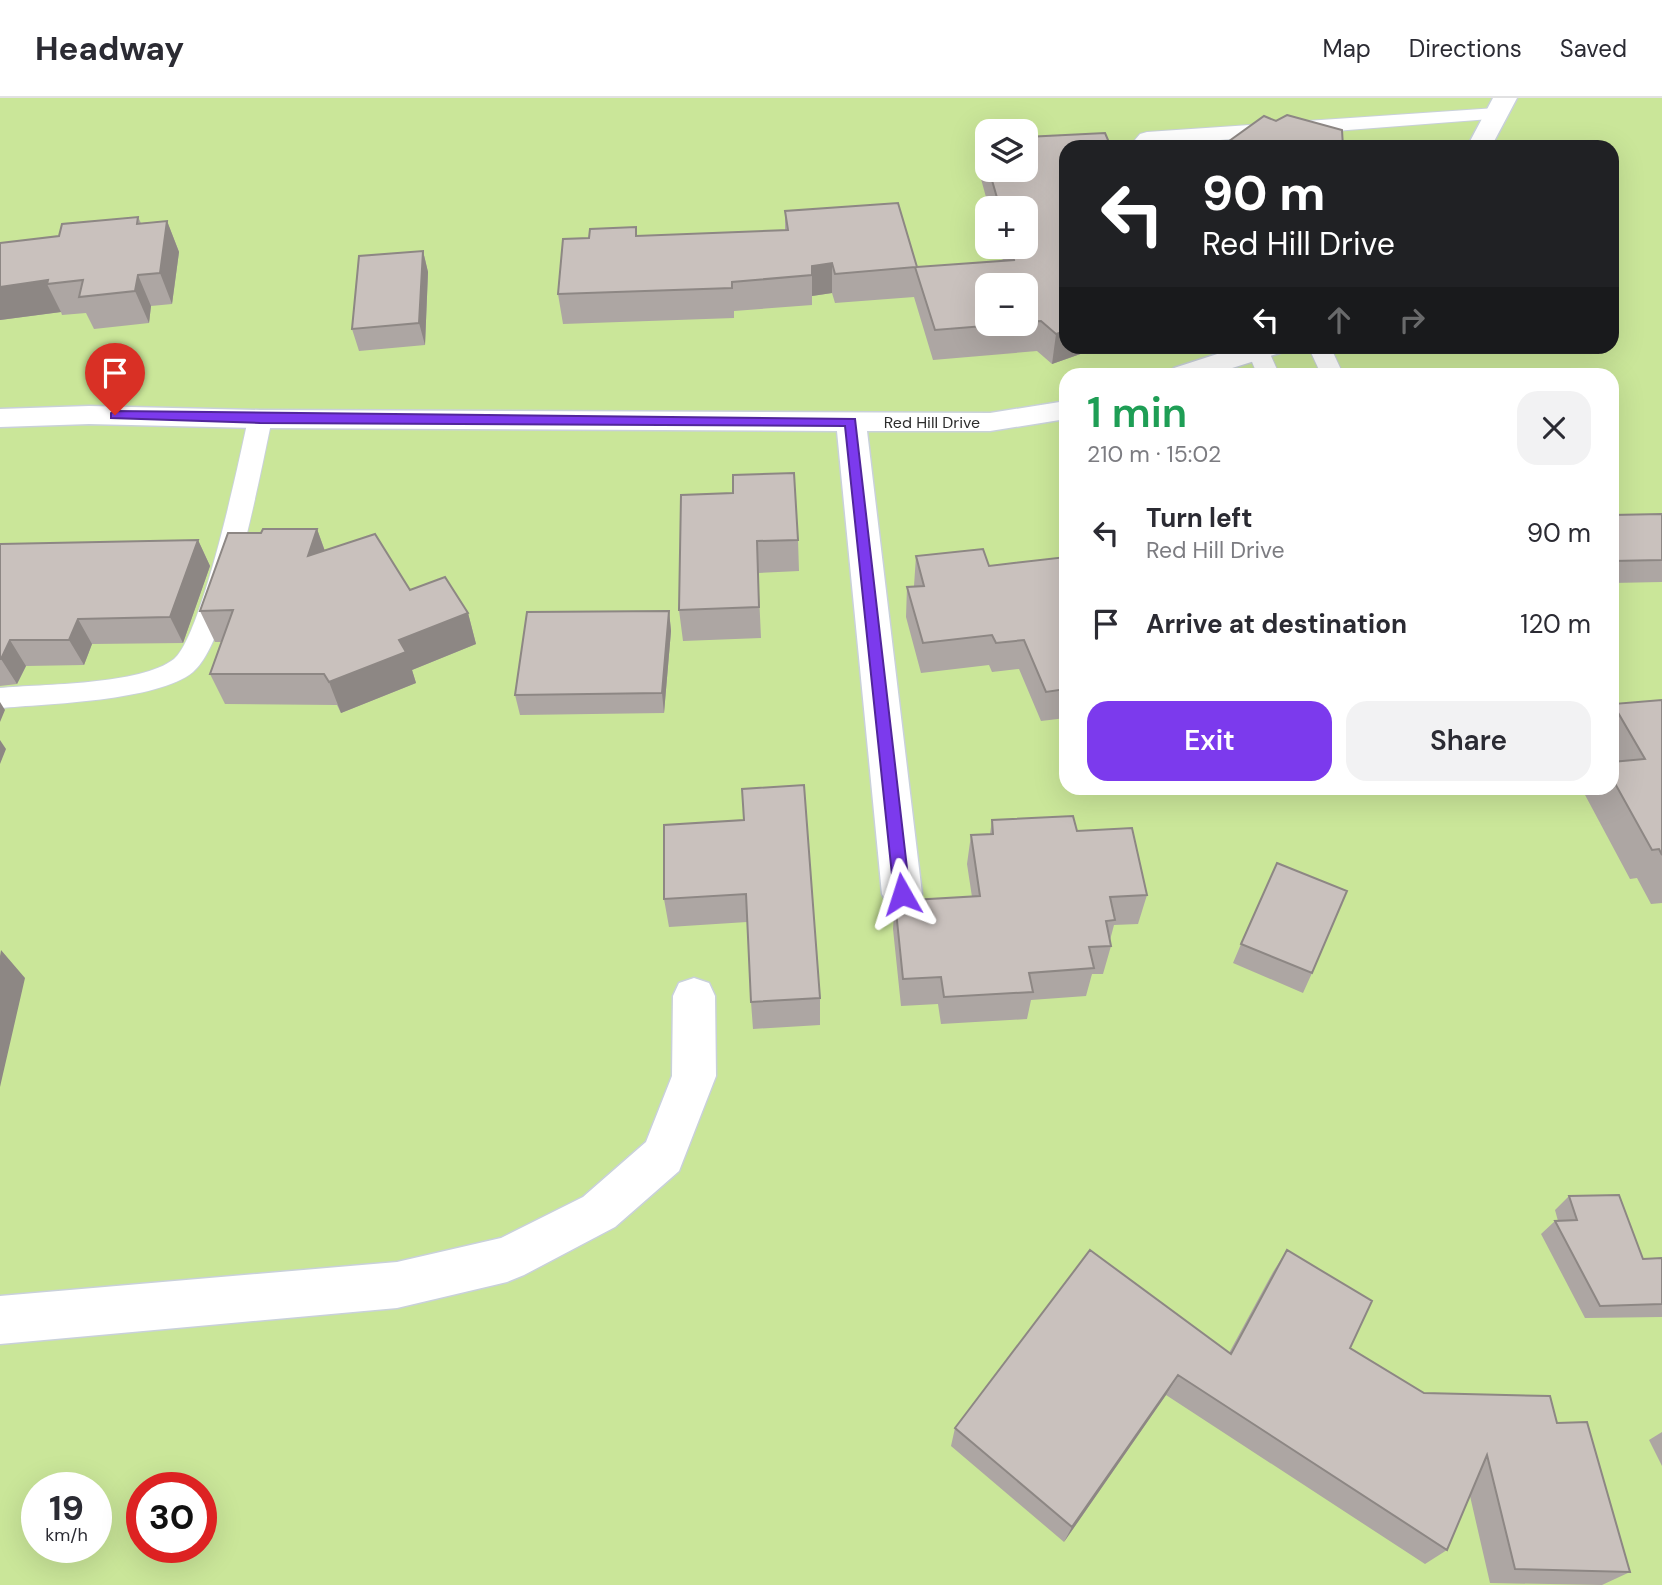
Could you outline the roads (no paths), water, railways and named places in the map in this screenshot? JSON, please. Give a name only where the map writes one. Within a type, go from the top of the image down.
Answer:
[{"type":"street","points":[[1483,140],[1501,106]]},
{"type":"street","points":[[1215,368],[1267,358]]},
{"type":"street","name":"Red Hill Drive","points":[[0,418],[89,415],[260,419],[990,422],[1059,411]]},
{"type":"street","points":[[850,422],[902,894]]},
{"type":"street","points":[[0,1320],[397,1285],[507,1259],[599,1212],[663,1156],[694,1076],[694,996]]},
{"type":"lane","points":[[1145,140],[1501,106]]},
{"type":"lane","points":[[0,698],[143,684],[186,665],[200,640],[223,570],[260,419]]}]
